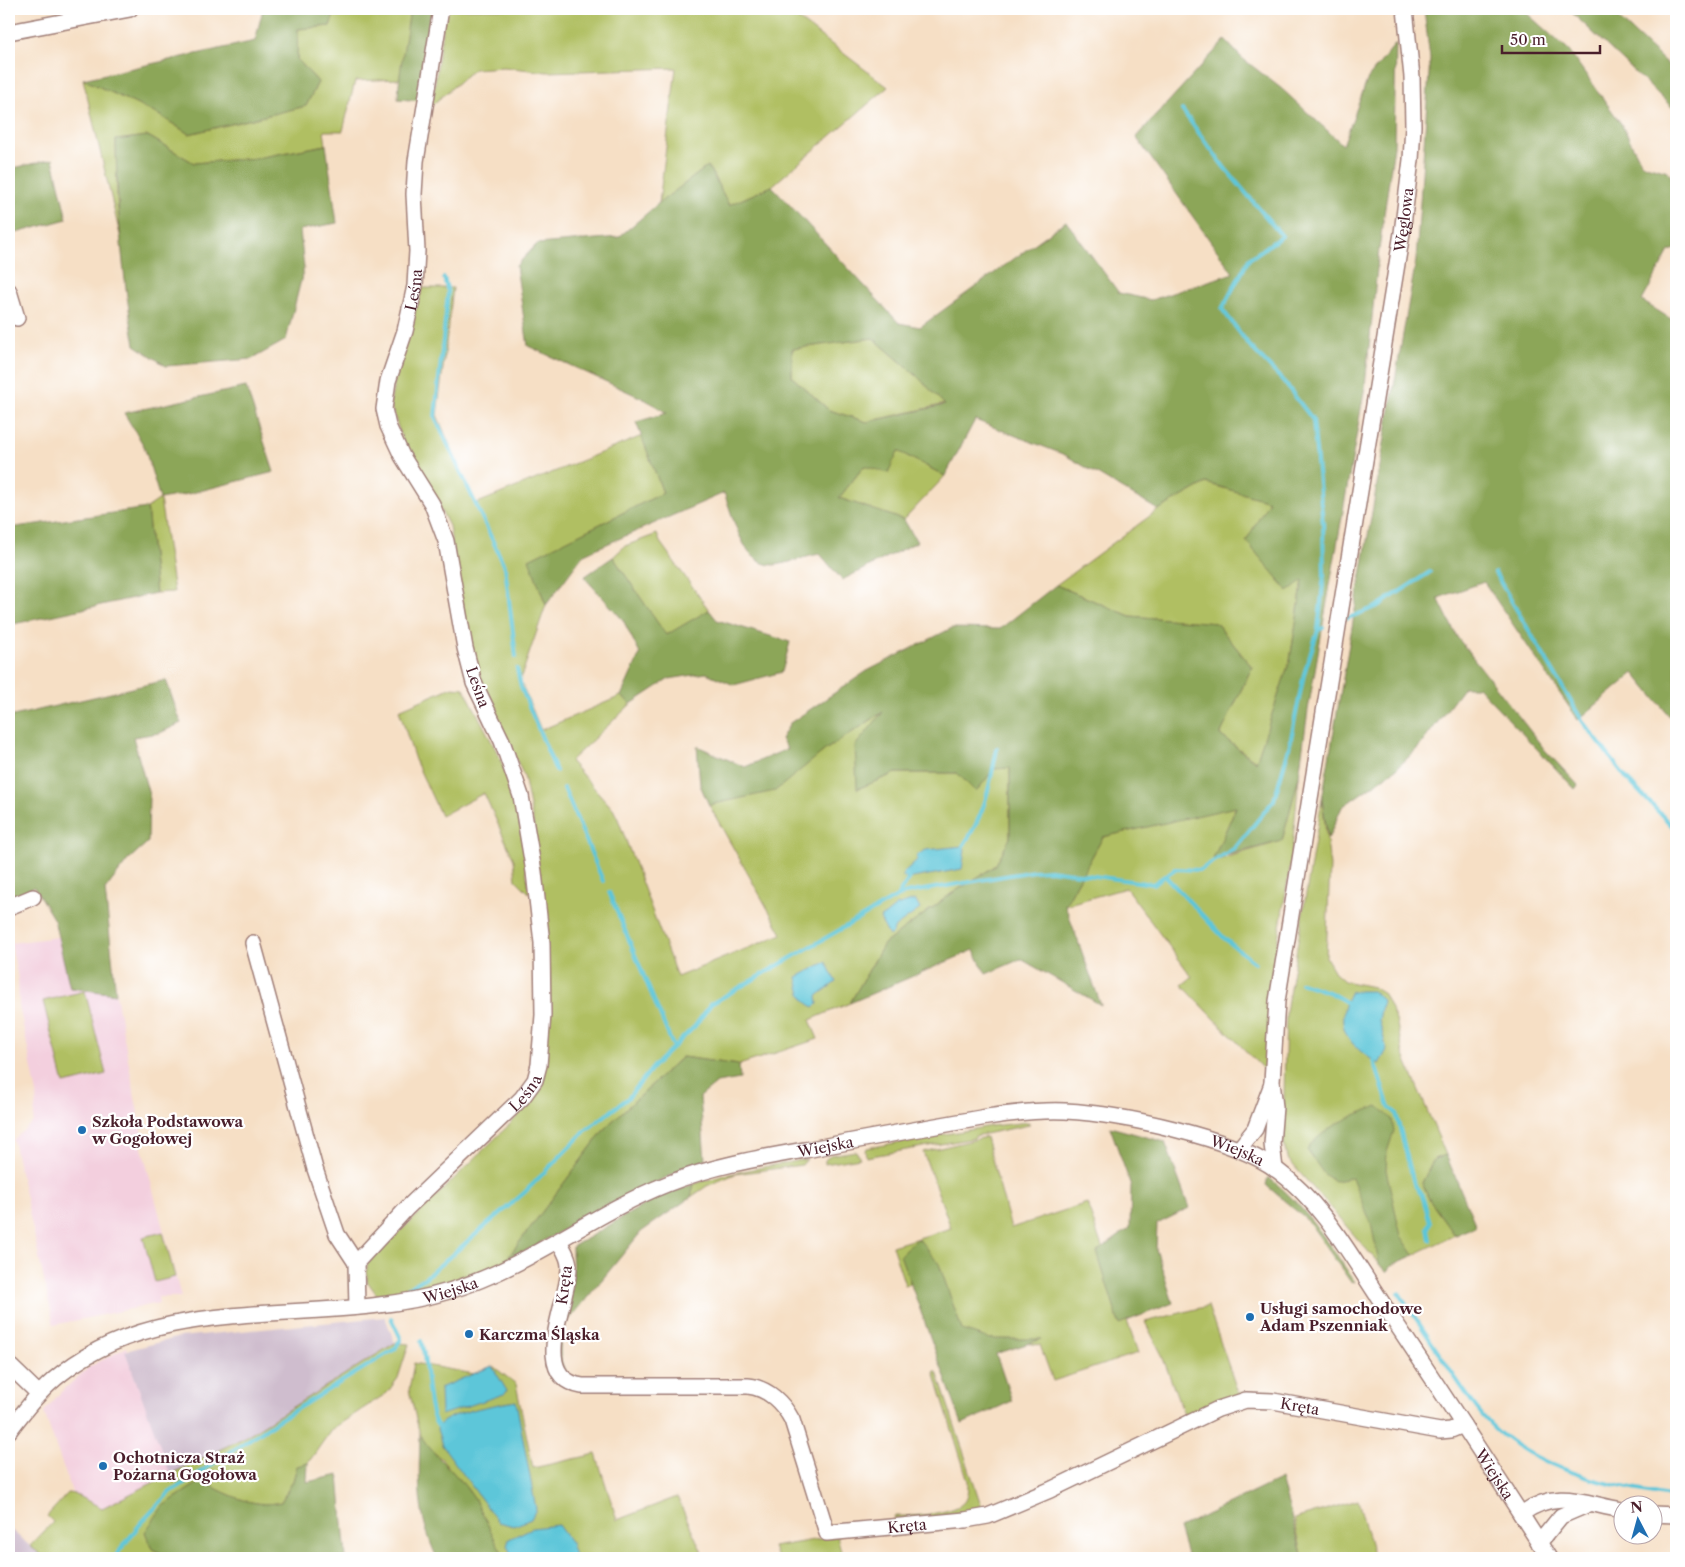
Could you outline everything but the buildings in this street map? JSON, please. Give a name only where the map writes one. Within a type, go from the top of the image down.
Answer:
[{"type":"street","points":[[9,32],[130,9]]},
{"type":"street","name":"Leśna","points":[[356,1263],[408,1207],[522,1098],[535,1080],[539,1064],[542,1025],[542,943],[534,872],[521,796],[502,741],[474,683],[465,648],[446,541],[432,504],[402,456],[388,426],[384,409],[388,381],[405,331],[415,286],[417,252],[414,194],[416,161],[441,9]]},
{"type":"street","name":"Węglowa","points":[[1272,1082],[1277,1001],[1370,428],[1411,160],[1412,85],[1405,9]]},
{"type":"street","points":[[9,291],[16,318]]},
{"type":"street","points":[[9,907],[33,897]]},
{"type":"street","points":[[253,943],[316,1169],[337,1234],[356,1263],[357,1307]]},
{"type":"street","points":[[1239,1149],[1255,1129],[1272,1082]]},
{"type":"street","points":[[1272,1082],[1275,1107],[1272,1144],[1275,1169]]},
{"type":"street","name":"Wiejska","points":[[9,1431],[39,1394],[60,1374],[91,1354],[118,1340],[152,1327],[202,1320],[357,1307],[416,1299],[464,1286],[498,1273],[559,1242],[652,1190],[707,1170],[1004,1114],[1056,1111],[1095,1114],[1194,1135],[1239,1149],[1275,1169],[1306,1197],[1329,1225],[1463,1425],[1548,1558]]},
{"type":"street","name":"Kręta","points":[[559,1242],[569,1265],[566,1291],[554,1338],[556,1363],[562,1376],[573,1384],[582,1386],[748,1386],[766,1391],[785,1409],[792,1420],[828,1534],[988,1516],[1057,1487],[1205,1414],[1246,1400],[1273,1401],[1440,1431],[1452,1430],[1463,1425]]},
{"type":"street","points":[[9,1366],[39,1394]]},
{"type":"street","points":[[1521,1514],[1537,1504],[1562,1497],[1612,1508]]},
{"type":"street","points":[[1539,1543],[1561,1516],[1589,1504]]},
{"type":"street","points":[[1662,1514],[1676,1515]]},
{"type":"shaded area","name":"Szkoła Podstawowa w Gogołowej","points":[[58,937],[71,988],[116,994],[142,1135],[141,1144],[181,1297],[158,1297],[159,1303],[54,1325],[13,1140],[33,1122],[37,1094],[19,1005],[18,979],[11,943]]},
{"type":"shaded area","points":[[385,1317],[395,1343],[243,1438],[171,1476],[125,1351],[180,1337]]},
{"type":"shaded area","points":[[127,1347],[172,1476],[102,1509],[73,1495],[44,1412],[60,1393],[89,1367]]},
{"type":"shaded area","points":[[9,1528],[30,1546],[45,1558],[9,1558]]},
{"type":"green space","points":[[263,9],[336,9],[330,26],[298,29],[297,59],[318,82],[306,106],[189,134],[159,115],[83,79],[255,41]]},
{"type":"green space","points":[[336,9],[410,9],[403,66],[399,79],[355,81],[343,131],[324,131],[326,145],[257,158],[194,163],[148,136],[116,140],[120,235],[83,79],[159,115],[189,134],[306,106],[318,82],[297,59],[298,29],[330,26]]},
{"type":"green space","points":[[410,9],[437,9],[423,101],[398,99],[401,65]]},
{"type":"green space","points":[[445,9],[785,9],[888,87],[772,186],[729,205],[708,166],[659,203],[676,68],[547,72],[504,67],[474,69],[432,105]]},
{"type":"green space","points":[[1424,9],[1522,9],[1569,51],[1622,125],[1642,164],[1668,171],[1676,186],[1676,249],[1669,251],[1642,301],[1676,322],[1676,724],[1634,673],[1578,720],[1484,582],[1438,598],[1457,637],[1545,750],[1578,785],[1575,789],[1478,687],[1464,687],[1419,747],[1396,769],[1342,807],[1328,839],[1322,799],[1416,260],[1430,59]]},
{"type":"green space","points":[[1568,9],[1608,9],[1676,72],[1676,111]]},
{"type":"green space","points":[[1225,40],[1242,58],[1282,89],[1343,145],[1368,78],[1396,43],[1394,146],[1379,249],[1365,386],[1308,710],[1299,776],[1282,841],[1213,859],[1236,807],[1103,837],[1065,905],[1101,1005],[1021,959],[986,974],[974,950],[850,1003],[884,944],[951,894],[995,866],[1010,838],[1010,768],[994,769],[976,792],[957,773],[896,773],[857,789],[855,746],[883,712],[825,750],[775,791],[709,805],[700,785],[697,746],[745,767],[787,749],[781,739],[790,723],[867,671],[952,628],[1000,629],[1056,585],[1130,616],[1216,623],[1252,667],[1220,735],[1256,762],[1290,660],[1303,580],[1288,591],[1246,541],[1269,501],[1206,483],[1158,510],[1065,455],[975,420],[945,476],[898,451],[888,473],[864,466],[839,498],[904,520],[917,542],[842,580],[820,554],[774,565],[763,563],[754,557],[740,537],[724,493],[584,554],[546,605],[529,559],[663,493],[636,422],[667,413],[646,400],[528,346],[516,266],[537,244],[619,237],[659,203],[708,166],[729,205],[772,186],[899,323],[920,327],[1066,221],[1119,293],[1151,300],[1233,273],[1136,137]],"holes":[[[873,338],[916,375],[945,405],[867,422],[829,410],[792,377],[792,349]]]},
{"type":"green space","points":[[148,136],[194,163],[257,158],[326,145],[337,223],[300,230],[304,268],[286,340],[252,359],[166,366],[135,345],[121,243],[116,140]]},
{"type":"green space","points":[[53,159],[67,219],[9,235],[9,169]]},
{"type":"green space","points":[[422,288],[453,288],[437,415],[475,504],[642,436],[663,493],[530,559],[546,605],[520,680],[541,730],[621,696],[631,704],[570,761],[613,809],[618,819],[677,977],[782,934],[709,805],[775,790],[825,750],[885,711],[857,789],[896,773],[957,773],[976,791],[994,769],[1010,767],[1010,839],[995,866],[951,894],[884,944],[850,1003],[810,1020],[818,1039],[739,1065],[682,1057],[606,1127],[503,1264],[415,1293],[377,1295],[367,1281],[367,1264],[517,1117],[544,1085],[546,1065],[534,827],[524,776],[486,694],[469,645],[449,526],[431,491],[406,450],[390,404],[396,373]]},
{"type":"green space","points":[[873,338],[916,375],[945,404],[867,422],[829,410],[792,377],[792,349]]},
{"type":"green space","points":[[246,387],[274,472],[188,494],[160,499],[144,446],[124,413]]},
{"type":"green space","points":[[898,451],[945,476],[904,520],[839,498],[864,466]]},
{"type":"green space","points":[[1206,483],[1270,501],[1303,580],[1290,660],[1257,762],[1220,735],[1252,667],[1216,623],[1130,616],[1056,585],[1158,510]]},
{"type":"green space","points":[[160,499],[174,592],[156,593],[147,508]]},
{"type":"green space","points":[[147,508],[156,593],[9,625],[9,528]]},
{"type":"green space","points":[[657,534],[660,542],[709,610],[666,636],[613,557],[625,546]]},
{"type":"green space","points":[[613,557],[666,635],[709,610],[717,620],[790,642],[782,672],[734,685],[706,673],[669,679],[631,704],[621,696],[640,654],[623,620],[584,577]]},
{"type":"green space","points":[[166,680],[181,723],[160,733],[133,737],[149,795],[148,842],[128,860],[105,890],[116,994],[70,988],[54,920],[34,887],[13,897],[9,889],[9,717]]},
{"type":"green space","points":[[452,687],[464,688],[499,756],[510,785],[522,833],[529,893],[516,880],[514,860],[484,793],[441,816],[415,760],[399,710]]},
{"type":"green space","points":[[1299,776],[1291,861],[1269,992],[1267,1073],[1182,985],[1192,977],[1126,888],[1065,905],[1103,837],[1236,806],[1214,861],[1282,841]]},
{"type":"green space","points":[[1322,799],[1330,866],[1326,957],[1336,974],[1344,981],[1373,987],[1384,994],[1396,1020],[1403,1053],[1446,1155],[1434,1159],[1422,1183],[1430,1201],[1455,1235],[1390,1266],[1387,1273],[1287,1158],[1283,1139],[1286,1012]]},
{"type":"green space","points":[[85,991],[106,1074],[64,1084],[43,1001]]},
{"type":"green space","points":[[682,1057],[739,1065],[740,1079],[717,1083],[700,1097],[705,1160],[602,1209],[503,1264],[606,1127]]},
{"type":"green space","points":[[1378,1106],[1392,1119],[1394,1131],[1387,1152],[1386,1170],[1401,1236],[1414,1255],[1390,1266],[1387,1273],[1379,1264],[1371,1223],[1352,1178],[1334,1181],[1324,1174],[1307,1150],[1313,1142],[1329,1129]]},
{"type":"green space","points":[[1029,1122],[1029,1125],[975,1136],[975,1138],[866,1157],[865,1150],[867,1148],[991,1126]]},
{"type":"green space","points":[[1110,1127],[1165,1142],[1189,1208],[1157,1224],[1156,1249],[1173,1303],[1119,1324],[1097,1252],[1130,1228],[1131,1186]]},
{"type":"green space","points":[[986,1137],[1011,1228],[1087,1203],[1138,1353],[1053,1381],[1040,1345],[959,1335],[937,1277],[905,1285],[892,1246],[951,1228],[923,1152]]},
{"type":"green space","points":[[856,1151],[860,1158],[825,1164],[825,1160],[830,1155]]},
{"type":"green space","points":[[1446,1155],[1476,1226],[1455,1235],[1430,1201],[1422,1183],[1434,1159]]},
{"type":"green space","points":[[807,1159],[802,1165],[735,1174],[707,1186],[691,1197],[694,1184],[736,1173]]},
{"type":"green space","points":[[1268,1177],[1282,1188],[1305,1213],[1355,1282],[1350,1281],[1309,1222],[1266,1185]]},
{"type":"green space","points":[[694,1184],[691,1197],[641,1232],[565,1325],[561,1338],[560,1352],[562,1365],[569,1376],[561,1366],[557,1345],[561,1322],[572,1285],[572,1247],[654,1199]]},
{"type":"green space","points":[[163,1232],[175,1277],[155,1282],[143,1237]]},
{"type":"green space","points":[[918,1238],[939,1264],[962,1330],[990,1339],[1042,1339],[996,1354],[1012,1401],[962,1424],[900,1255]]},
{"type":"green space","points":[[1208,1306],[1238,1393],[1271,1391],[1273,1394],[1163,1431],[1159,1429],[1185,1417],[1161,1353],[1145,1322]]},
{"type":"green space","points":[[395,1343],[409,1344],[398,1378],[387,1393],[332,1429],[308,1463],[297,1467],[293,1481],[281,1502],[260,1504],[250,1502],[201,1481],[163,1506],[152,1549],[171,1558],[45,1558],[30,1546],[53,1522],[47,1516],[68,1493],[74,1494],[102,1508],[243,1438]]},
{"type":"green space","points":[[414,1363],[474,1374],[494,1367],[516,1384],[533,1468],[596,1454],[617,1520],[677,1497],[701,1550],[702,1558],[506,1558],[495,1543],[475,1500],[442,1459],[428,1448],[420,1435],[409,1390]]},
{"type":"green space","points":[[934,1372],[937,1372],[984,1514],[896,1522],[894,1516],[920,1515],[950,1510],[963,1503],[967,1496],[968,1481]]},
{"type":"green space","points":[[420,1435],[469,1491],[506,1558],[437,1558],[425,1526],[420,1498]]},
{"type":"green space","points":[[308,1463],[307,1482],[339,1475],[346,1558],[233,1558],[210,1551],[206,1558],[171,1558],[152,1549],[145,1532],[163,1506],[201,1481],[240,1499],[270,1504],[281,1502],[293,1481],[297,1466]]},
{"type":"green space","points":[[1281,1479],[1303,1558],[1188,1558],[1179,1528]]},
{"type":"green space","points":[[1358,1500],[1373,1555],[1363,1558],[1303,1558],[1294,1519]]},
{"type":"green space","points":[[837,1536],[843,1558],[777,1558],[773,1547]]},
{"type":"water","points":[[963,846],[965,850],[962,869],[907,879],[903,877],[903,873],[917,860],[917,855],[926,850]]},
{"type":"water","points":[[915,900],[920,909],[895,927],[889,936],[880,919],[896,906]]},
{"type":"water","points":[[826,962],[836,982],[817,996],[818,1004],[814,1007],[804,999],[797,977]]},
{"type":"water","points":[[1351,991],[1372,991],[1383,1000],[1379,1020],[1387,1050],[1379,1064],[1359,1050],[1346,1034],[1343,1025],[1343,1015],[1345,1004]]},
{"type":"water","points":[[492,1366],[507,1391],[504,1394],[441,1415],[440,1388]]},
{"type":"water","points":[[516,1401],[536,1509],[531,1519],[514,1526],[498,1522],[442,1445],[437,1429],[441,1423],[460,1414]]},
{"type":"water","points":[[558,1525],[571,1543],[576,1558],[513,1558],[507,1546],[509,1539],[532,1528]]},
{"type":"waterway","points":[[1182,110],[1224,167],[1282,236],[1249,259],[1222,309],[1249,345],[1284,382],[1313,420],[1323,524],[1324,575],[1318,630]]},
{"type":"waterway","points":[[444,278],[448,292],[435,417],[505,567],[516,657]]},
{"type":"waterway","points":[[1348,618],[1376,607],[1430,572]]},
{"type":"waterway","points":[[1495,573],[1583,722],[1627,779],[1676,830]]},
{"type":"waterway","points":[[401,1293],[426,1277],[524,1193],[585,1131],[628,1098],[654,1066],[695,1026],[711,1004],[895,898],[906,893],[1034,871],[1050,870],[1153,884],[1175,869],[1200,870],[1235,848],[1274,800],[1289,748],[1304,674],[1318,630],[1323,628]]},
{"type":"waterway","points":[[517,669],[521,687],[556,771]]},
{"type":"waterway","points":[[963,846],[982,811],[997,749]]},
{"type":"waterway","points":[[564,788],[603,881]]},
{"type":"waterway","points":[[1165,876],[1225,939],[1255,963]]},
{"type":"waterway","points":[[898,895],[909,878]]},
{"type":"waterway","points":[[609,892],[673,1046]]},
{"type":"waterway","points":[[1301,983],[1331,993],[1346,1002]]},
{"type":"waterway","points":[[1374,1061],[1389,1107],[1396,1113],[1414,1184],[1422,1195],[1430,1222],[1428,1228],[1430,1240]]},
{"type":"waterway","points":[[1399,1293],[1474,1404],[1487,1421],[1502,1435],[1542,1460],[1585,1477],[1630,1489],[1676,1497]]},
{"type":"waterway","points":[[114,1558],[141,1523],[169,1493],[277,1421],[395,1349],[401,1339],[391,1318]]},
{"type":"waterway","points":[[421,1341],[431,1410],[438,1426]]},
{"type":"place","name":"Szkoła Podstawowa w Gogołowej","points":[[82,1130]]},
{"type":"place","name":"Usługi samochodowe Adam Pszenniak","points":[[1250,1317]]},
{"type":"place","name":"Karczma Śląska","points":[[469,1334]]},
{"type":"place","name":"Ochotnicza Straż Pożarna Gogołowa","points":[[103,1466]]}]
